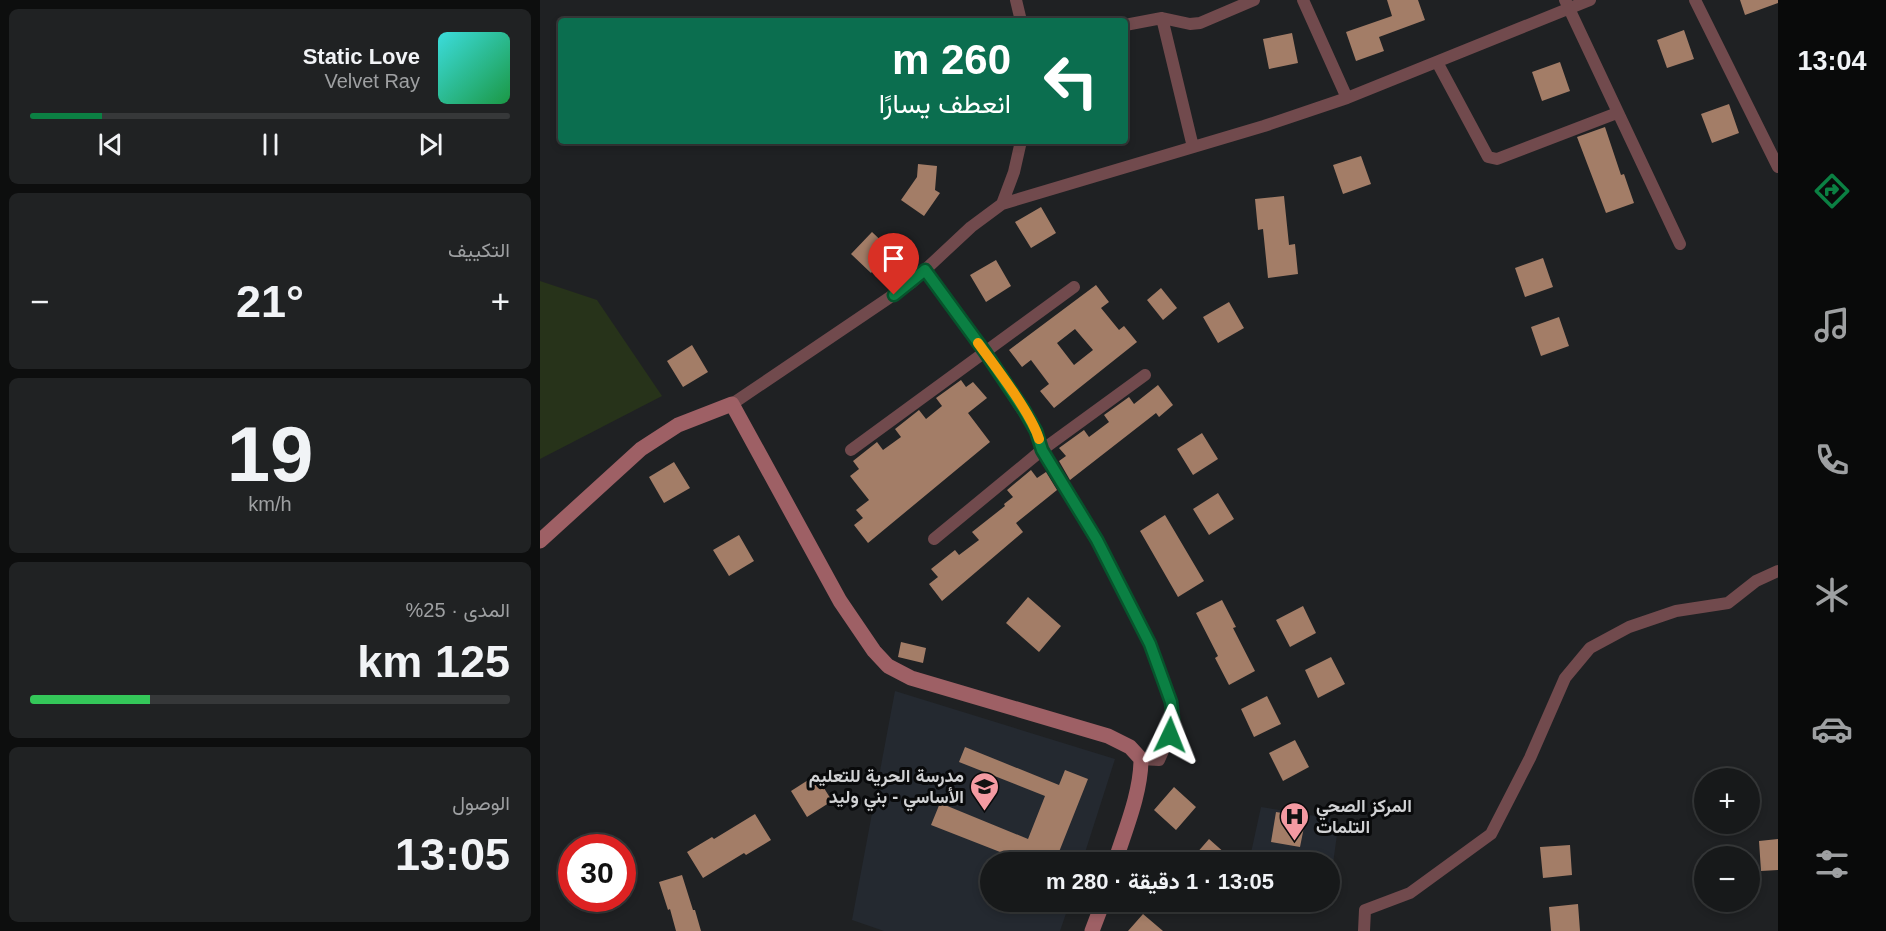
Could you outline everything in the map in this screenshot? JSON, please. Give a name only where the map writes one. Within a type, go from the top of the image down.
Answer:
[{"type":"street","points":[[1016,0],[1021,18]]},
{"type":"street","points":[[1128,24],[1162,18],[1190,24],[1200,23],[1254,0]]},
{"type":"street","points":[[1303,0],[1347,98]]},
{"type":"street","points":[[540,542],[641,449],[678,425],[732,404],[911,283],[970,227],[1002,204],[1347,98],[1437,62],[1567,4],[1590,0]]},
{"type":"street","points":[[1695,0],[1778,166]]},
{"type":"street","points":[[1567,4],[1680,244]]},
{"type":"street","points":[[1162,18],[1193,147]]},
{"type":"street","points":[[1437,62],[1488,156],[1493,159],[1617,113]]},
{"type":"street","points":[[1002,204],[1014,172],[1020,144]]},
{"type":"street","points":[[925,270],[985,352],[1036,431],[1042,450],[1097,540],[1150,644],[1171,702],[1173,719],[1170,735],[1159,760],[1141,759]]},
{"type":"street","points":[[851,450],[1074,287]]},
{"type":"street","points":[[934,539],[1042,450],[1145,375]]},
{"type":"street","points":[[732,404],[840,601],[874,651],[888,666],[910,678],[1108,736],[1130,747],[1141,759],[1134,799],[1118,852]]},
{"type":"street","points":[[1364,931],[1365,910],[1410,893],[1491,834],[1530,758],[1565,678],[1590,648],[1629,627],[1676,611],[1728,603],[1756,581],[1778,571]]},
{"type":"street","points":[[1092,931],[1099,912]]},
{"type":"shaded area","name":"مدرسة الحرية للتعليم الأساسي - بني وليد","points":[[895,691],[1115,759],[1085,852],[980,852],[980,912],[1067,912],[1060,931],[884,931],[852,920]]},
{"type":"shaded area","name":"المركز الصحي التلمات","points":[[1261,807],[1339,820],[1335,852],[1251,852]]},
{"type":"green space","points":[[540,281],[597,300],[662,396],[540,459]]},
{"type":"building","points":[[1387,0],[1418,0],[1425,20],[1379,37],[1384,51],[1356,61],[1346,32],[1392,16]]},
{"type":"building","points":[[1740,0],[1778,0],[1778,3],[1745,15]]},
{"type":"building","points":[[1684,30],[1694,59],[1667,68],[1657,40]]},
{"type":"building","points":[[1292,33],[1298,63],[1269,69],[1263,39]]},
{"type":"building","points":[[1560,62],[1570,91],[1542,101],[1532,72]]},
{"type":"building","points":[[1729,104],[1739,133],[1712,143],[1701,114]]},
{"type":"building","points":[[1605,127],[1621,175],[1624,174],[1634,203],[1606,213],[1577,137]]},
{"type":"building","points":[[1361,156],[1371,184],[1343,194],[1333,165]]},
{"type":"building","points":[[918,164],[937,166],[935,190],[940,193],[924,216],[901,200],[917,177]]},
{"type":"building","points":[[1284,196],[1289,245],[1295,244],[1298,274],[1268,278],[1263,229],[1258,230],[1255,199]]},
{"type":"building","points":[[1041,207],[1056,233],[1031,248],[1015,222]]},
{"type":"building","points":[[872,232],[892,251],[871,273],[851,254]]},
{"type":"building","points":[[1543,258],[1553,287],[1525,297],[1515,268]]},
{"type":"building","points":[[996,260],[1011,286],[986,302],[970,275]]},
{"type":"building","points":[[1096,285],[1109,302],[1101,308],[1119,330],[1124,326],[1137,342],[1054,408],[1040,391],[1049,384],[1031,360],[1022,367],[1009,350]],"holes":[[[1075,329],[1093,350],[1074,365],[1057,343]]]},
{"type":"building","points":[[1161,288],[1177,308],[1163,320],[1147,300]]},
{"type":"building","points":[[1229,302],[1244,328],[1218,343],[1203,317]]},
{"type":"building","points":[[1559,317],[1569,346],[1541,356],[1531,327]]},
{"type":"building","points":[[692,345],[708,372],[683,387],[667,361]]},
{"type":"building","points":[[961,380],[966,387],[973,382],[987,398],[968,413],[990,442],[868,543],[854,525],[863,518],[856,510],[869,500],[850,476],[859,469],[853,461],[877,442],[883,450],[901,437],[895,429],[919,410],[926,419],[942,406],[936,398]]},
{"type":"building","points":[[1158,385],[1173,405],[1159,417],[1156,413],[1070,480],[1059,461],[1066,456],[1059,448],[1084,430],[1089,437],[1109,422],[1104,415],[1129,397],[1134,404]]},
{"type":"building","points":[[1202,433],[1218,459],[1193,475],[1177,449]]},
{"type":"building","points":[[674,462],[690,488],[664,503],[649,477]]},
{"type":"building","points":[[1031,470],[1037,478],[1046,472],[1057,490],[1016,523],[1023,532],[942,601],[929,584],[938,577],[931,569],[955,550],[959,555],[979,540],[972,532],[1005,506],[1004,504],[1013,497],[1007,490]]},
{"type":"building","points":[[1218,493],[1234,519],[1209,535],[1193,509]]},
{"type":"building","points":[[1165,515],[1204,581],[1178,597],[1140,531]]},
{"type":"building","points":[[739,535],[754,561],[729,576],[713,550]]},
{"type":"building","points":[[1028,597],[1061,626],[1039,652],[1006,623]]},
{"type":"building","points":[[1222,600],[1236,627],[1233,628],[1255,671],[1229,685],[1215,658],[1218,656],[1196,613]]},
{"type":"building","points":[[1303,606],[1316,633],[1290,647],[1276,620]]},
{"type":"building","points":[[901,642],[926,648],[923,663],[898,657]]},
{"type":"building","points":[[1331,657],[1345,684],[1318,698],[1305,670]]},
{"type":"building","points":[[1267,696],[1281,724],[1254,737],[1241,709]]},
{"type":"building","points":[[1295,740],[1309,767],[1283,781],[1269,753]]},
{"type":"building","points":[[965,747],[1059,785],[1065,770],[1088,779],[1059,852],[1000,852],[931,825],[940,803],[1028,839],[1045,796],[959,762]]},
{"type":"building","points":[[816,775],[832,801],[807,817],[791,791]]},
{"type":"building","points":[[1174,787],[1196,807],[1176,830],[1154,810]]},
{"type":"building","points":[[1276,812],[1306,817],[1300,847],[1271,842]]},
{"type":"building","points":[[755,814],[771,840],[746,855],[744,853],[703,878],[687,852],[712,837],[714,839]]},
{"type":"building","points":[[1209,839],[1224,852],[1198,852]]},
{"type":"building","points":[[1778,839],[1778,870],[1761,871],[1759,841]]},
{"type":"building","points":[[1570,845],[1572,875],[1543,878],[1540,847]]},
{"type":"building","points":[[682,875],[701,931],[676,931],[670,909],[668,910],[659,882]]},
{"type":"building","points":[[1578,904],[1580,931],[1551,931],[1549,907]]},
{"type":"building","points":[[1143,914],[1163,931],[1128,931]]},
{"type":"slow traffic","points":[[978,343],[1024,410],[1039,439]]},
{"type":"place","name":"مدرسة الحرية للتعليم الأساسي - بني وليد","points":[[985,812]]},
{"type":"place","name":"المركز الصحي التلمات","points":[[1295,842]]},
{"type":"route","points":[[894,295],[925,270],[1024,410],[1036,431],[1042,450],[1097,540],[1150,644],[1171,702],[1173,719],[1170,735]]}]
